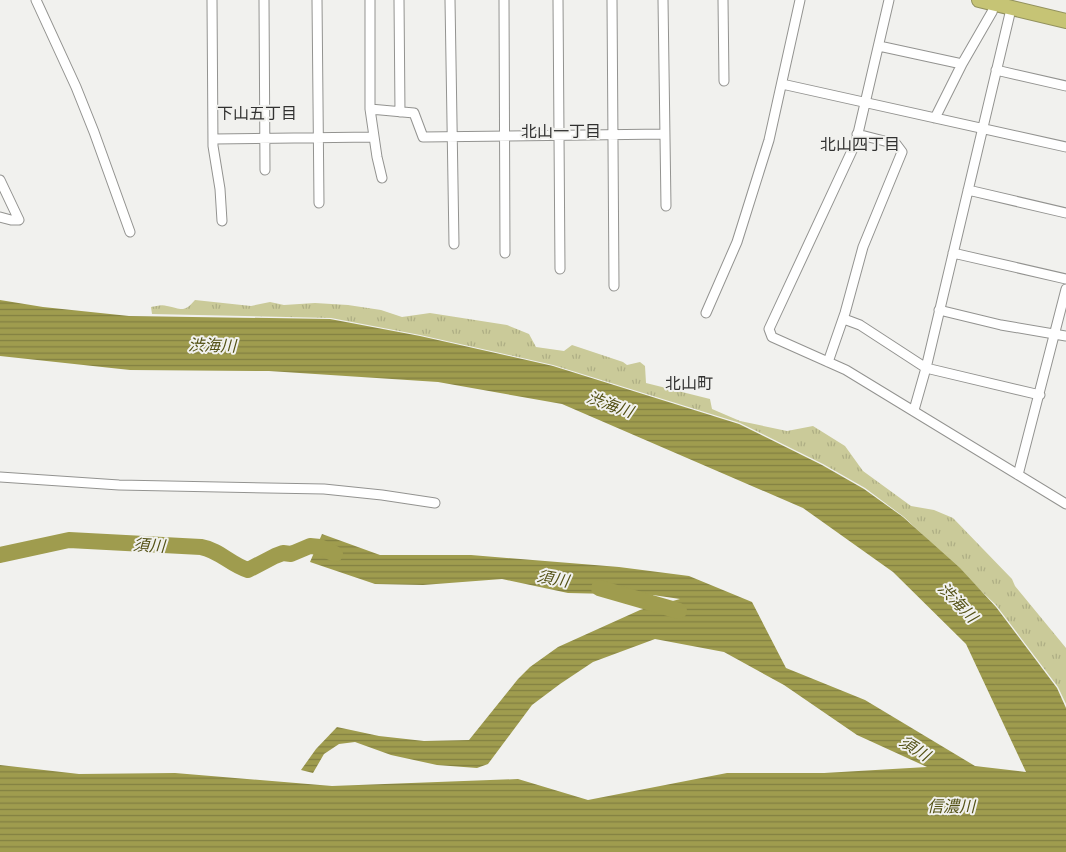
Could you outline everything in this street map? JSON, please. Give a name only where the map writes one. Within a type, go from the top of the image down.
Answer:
[{"type":"highway","points":[[979,0],[996,2],[1011,8],[1066,21]]},
{"type":"street","points":[[36,0],[90,123],[130,232]]},
{"type":"street","points":[[212,0],[213,146],[220,189],[222,221]]},
{"type":"street","points":[[264,0],[266,170]]},
{"type":"street","points":[[317,0],[319,203]]},
{"type":"street","points":[[370,0],[370,110],[382,178]]},
{"type":"street","points":[[399,0],[400,112]]},
{"type":"street","points":[[450,0],[454,244]]},
{"type":"street","points":[[504,0],[505,253]]},
{"type":"street","points":[[558,0],[560,269]]},
{"type":"street","points":[[612,0],[614,286]]},
{"type":"street","points":[[663,0],[666,206]]},
{"type":"street","points":[[723,0],[724,81]]},
{"type":"street","points":[[706,313],[737,242],[769,140],[800,0]]},
{"type":"street","points":[[889,0],[866,102],[852,151],[769,329],[772,337],[846,370],[1066,504]]},
{"type":"street","points":[[935,118],[996,2]]},
{"type":"street","points":[[914,410],[926,368],[1011,8]]},
{"type":"street","points":[[879,46],[962,64]]},
{"type":"street","points":[[996,70],[1066,86]]},
{"type":"street","points":[[782,84],[1066,147]]},
{"type":"street","points":[[370,110],[414,113],[423,137],[665,134]]},
{"type":"street","points":[[828,362],[844,319],[863,247],[902,152],[896,144],[857,134]]},
{"type":"street","points":[[214,138],[374,137]]},
{"type":"street","points":[[0,180],[19,220],[0,217]]},
{"type":"street","points":[[968,190],[1066,213]]},
{"type":"street","points":[[953,253],[1066,279]]},
{"type":"street","points":[[1018,475],[1066,289]]},
{"type":"street","points":[[939,310],[1001,325],[1066,336]]},
{"type":"street","points":[[844,319],[860,325],[926,368],[1040,395]]},
{"type":"street","points":[[0,477],[119,485],[324,489],[435,503]]},
{"type":"green space","points":[[195,300],[251,306],[270,302],[284,305],[315,303],[348,305],[381,310],[402,317],[430,313],[507,325],[529,334],[536,347],[564,351],[572,345],[627,365],[640,362],[645,366],[646,383],[710,399],[712,409],[740,421],[787,431],[813,426],[845,446],[863,471],[911,506],[934,510],[953,518],[1012,579],[1015,586],[1066,648],[1066,704],[1058,687],[996,605],[904,517],[865,488],[823,464],[740,423],[553,365],[420,335],[331,318],[152,314],[151,307],[163,305],[182,309],[188,307]]},
{"type":"water","name":"信濃川","points":[[0,300],[43,307],[129,316],[330,319],[420,336],[553,366],[739,424],[822,465],[864,489],[903,517],[960,568],[996,607],[1057,688],[1066,708],[1066,852],[0,852],[0,765],[79,774],[175,773],[332,786],[518,779],[588,800],[727,773],[824,773],[927,767],[857,735],[784,685],[724,652],[655,639],[593,662],[560,684],[532,705],[488,764],[477,768],[437,765],[391,755],[355,742],[339,744],[324,754],[313,773],[301,770],[316,749],[337,727],[379,736],[424,741],[469,740],[518,679],[530,667],[558,647],[640,610],[680,599],[653,595],[568,593],[502,579],[423,585],[375,584],[310,562],[322,534],[380,555],[471,555],[619,567],[689,576],[752,602],[786,668],[865,700],[975,766],[1026,772],[966,644],[893,572],[803,508],[562,404],[438,382],[269,371],[130,370],[0,356]]},
{"type":"waterway","name":"須川","points":[[0,555],[69,540],[201,547],[214,551],[248,570],[275,556],[283,553],[291,554],[310,546],[320,547],[335,554]]},
{"type":"waterway","name":"須川","points":[[599,588],[679,611]]},
{"type":"district","name":"下山五丁目","points":[[257,113]]},
{"type":"district","name":"北山一丁目","points":[[561,131]]},
{"type":"district","name":"北山四丁目","points":[[860,144]]},
{"type":"district","name":"北山町","points":[[689,383]]},
{"type":"water label","name":"渋海川","points":[[212,345]]},
{"type":"water label","name":"渋海川","points":[[610,404]]},
{"type":"water label","name":"渋海川","points":[[958,602]]}]
